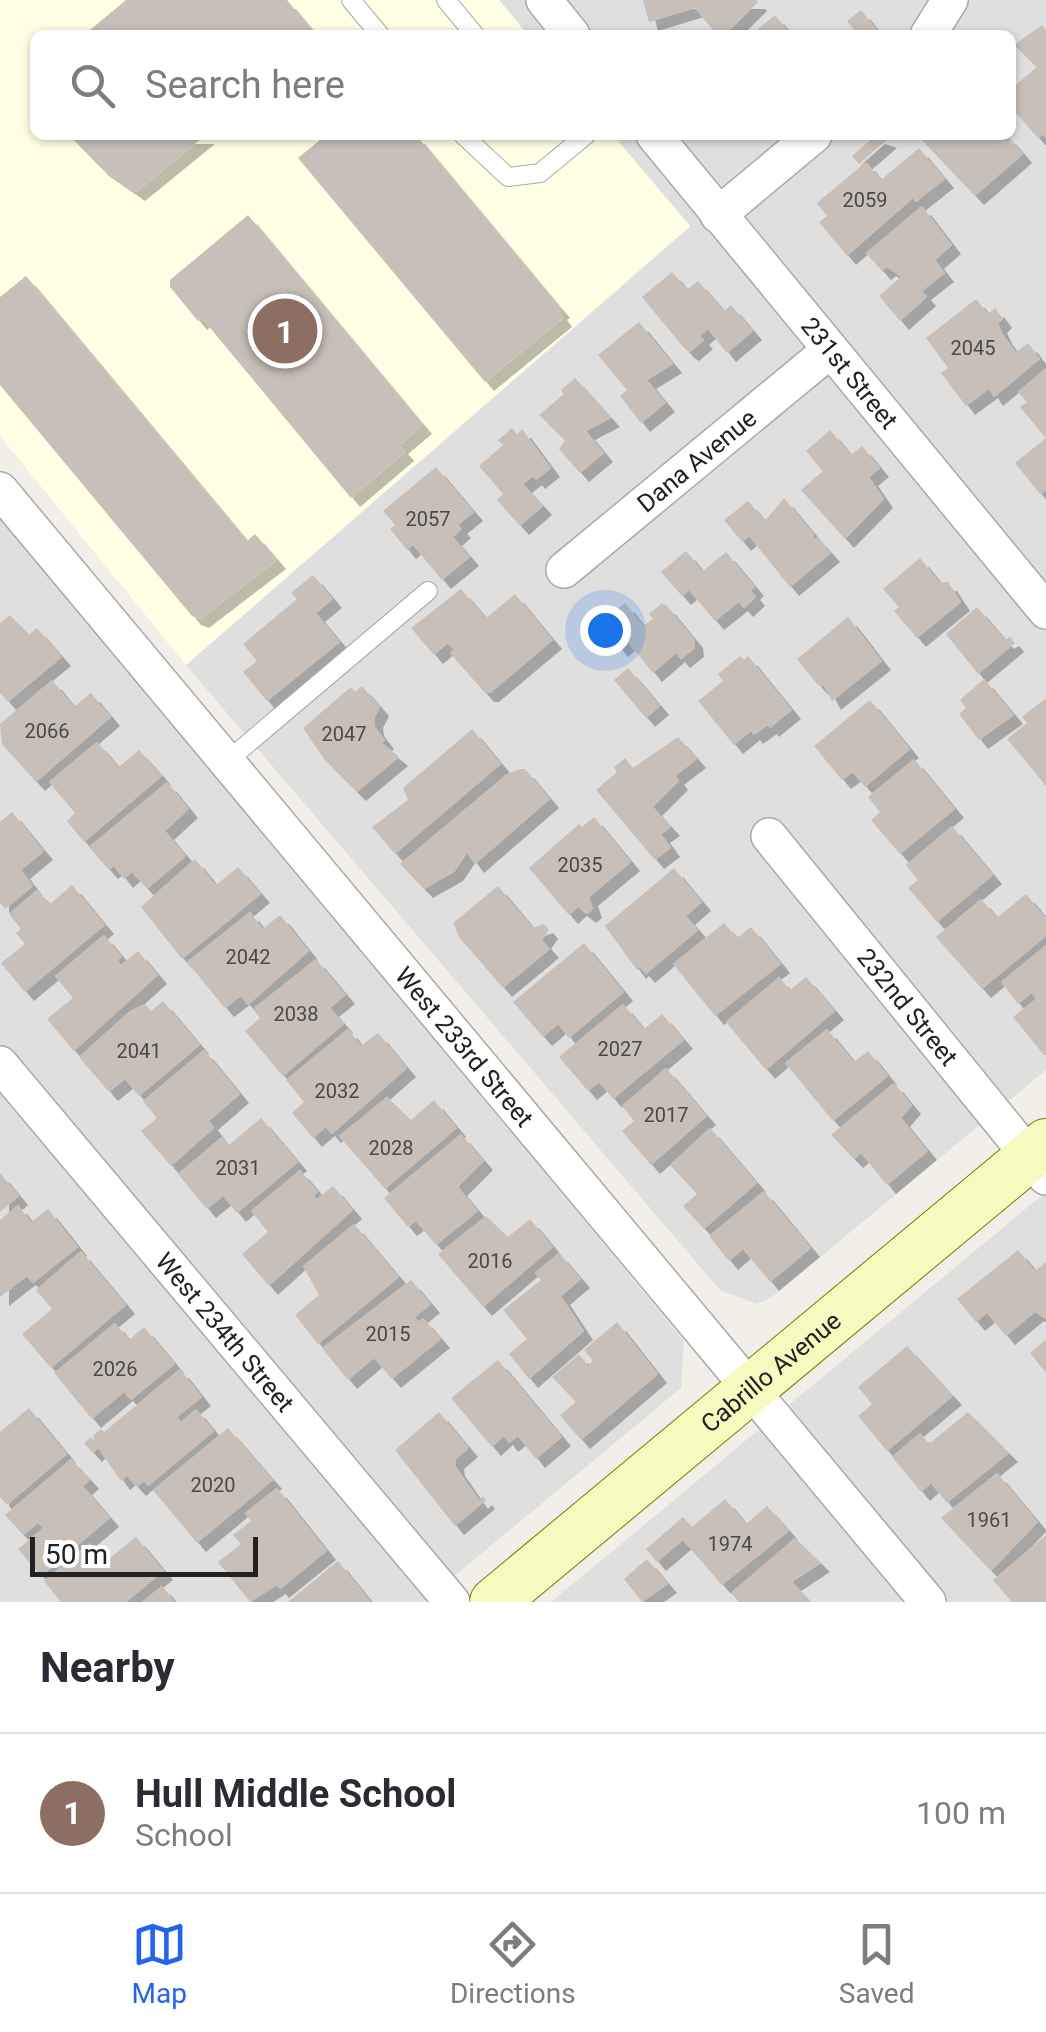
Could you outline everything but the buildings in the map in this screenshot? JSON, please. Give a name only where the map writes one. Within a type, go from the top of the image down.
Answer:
[{"type":"street","points":[[544,0],[568,30]]},
{"type":"street","points":[[931,30],[950,0]]},
{"type":"street","name":"231st Street","points":[[658,140],[1046,611]]},
{"type":"street","points":[[718,214],[808,140]]},
{"type":"street","name":"Dana Avenue","points":[[564,570],[829,351]]},
{"type":"street","name":"West 233rd Street","points":[[0,490],[928,1602]]},
{"type":"street","name":"232nd Street","points":[[769,836],[1040,1159]]},
{"type":"street","name":"West 234th Street","points":[[0,1064],[452,1602]]},
{"type":"street","name":"Cabrillo Avenue","points":[[494,1602],[750,1389],[1040,1159]]},
{"type":"lane","points":[[351,0],[376,30]]},
{"type":"lane","points":[[446,0],[471,30]]},
{"type":"lane","points":[[468,140],[508,176],[540,173],[565,142]]},
{"type":"lane","points":[[226,762],[428,592]]},
{"type":"shaded area","points":[[0,0],[499,0],[524,30],[30,30],[30,140],[617,140],[690,226],[186,665],[0,436]]},
{"type":"shaded area","points":[[499,0],[1046,0],[1046,1070],[772,1297],[757,1304],[720,1290],[186,665],[690,227],[617,140],[1016,140],[1016,30],[524,30]]},
{"type":"shaded area","points":[[0,516],[684,1341],[681,1388],[423,1602],[0,1602]]},
{"type":"shaded area","points":[[1046,1192],[1046,1602],[551,1602]]},
{"type":"place","name":"Hull Middle School","points":[[285,331]]}]
